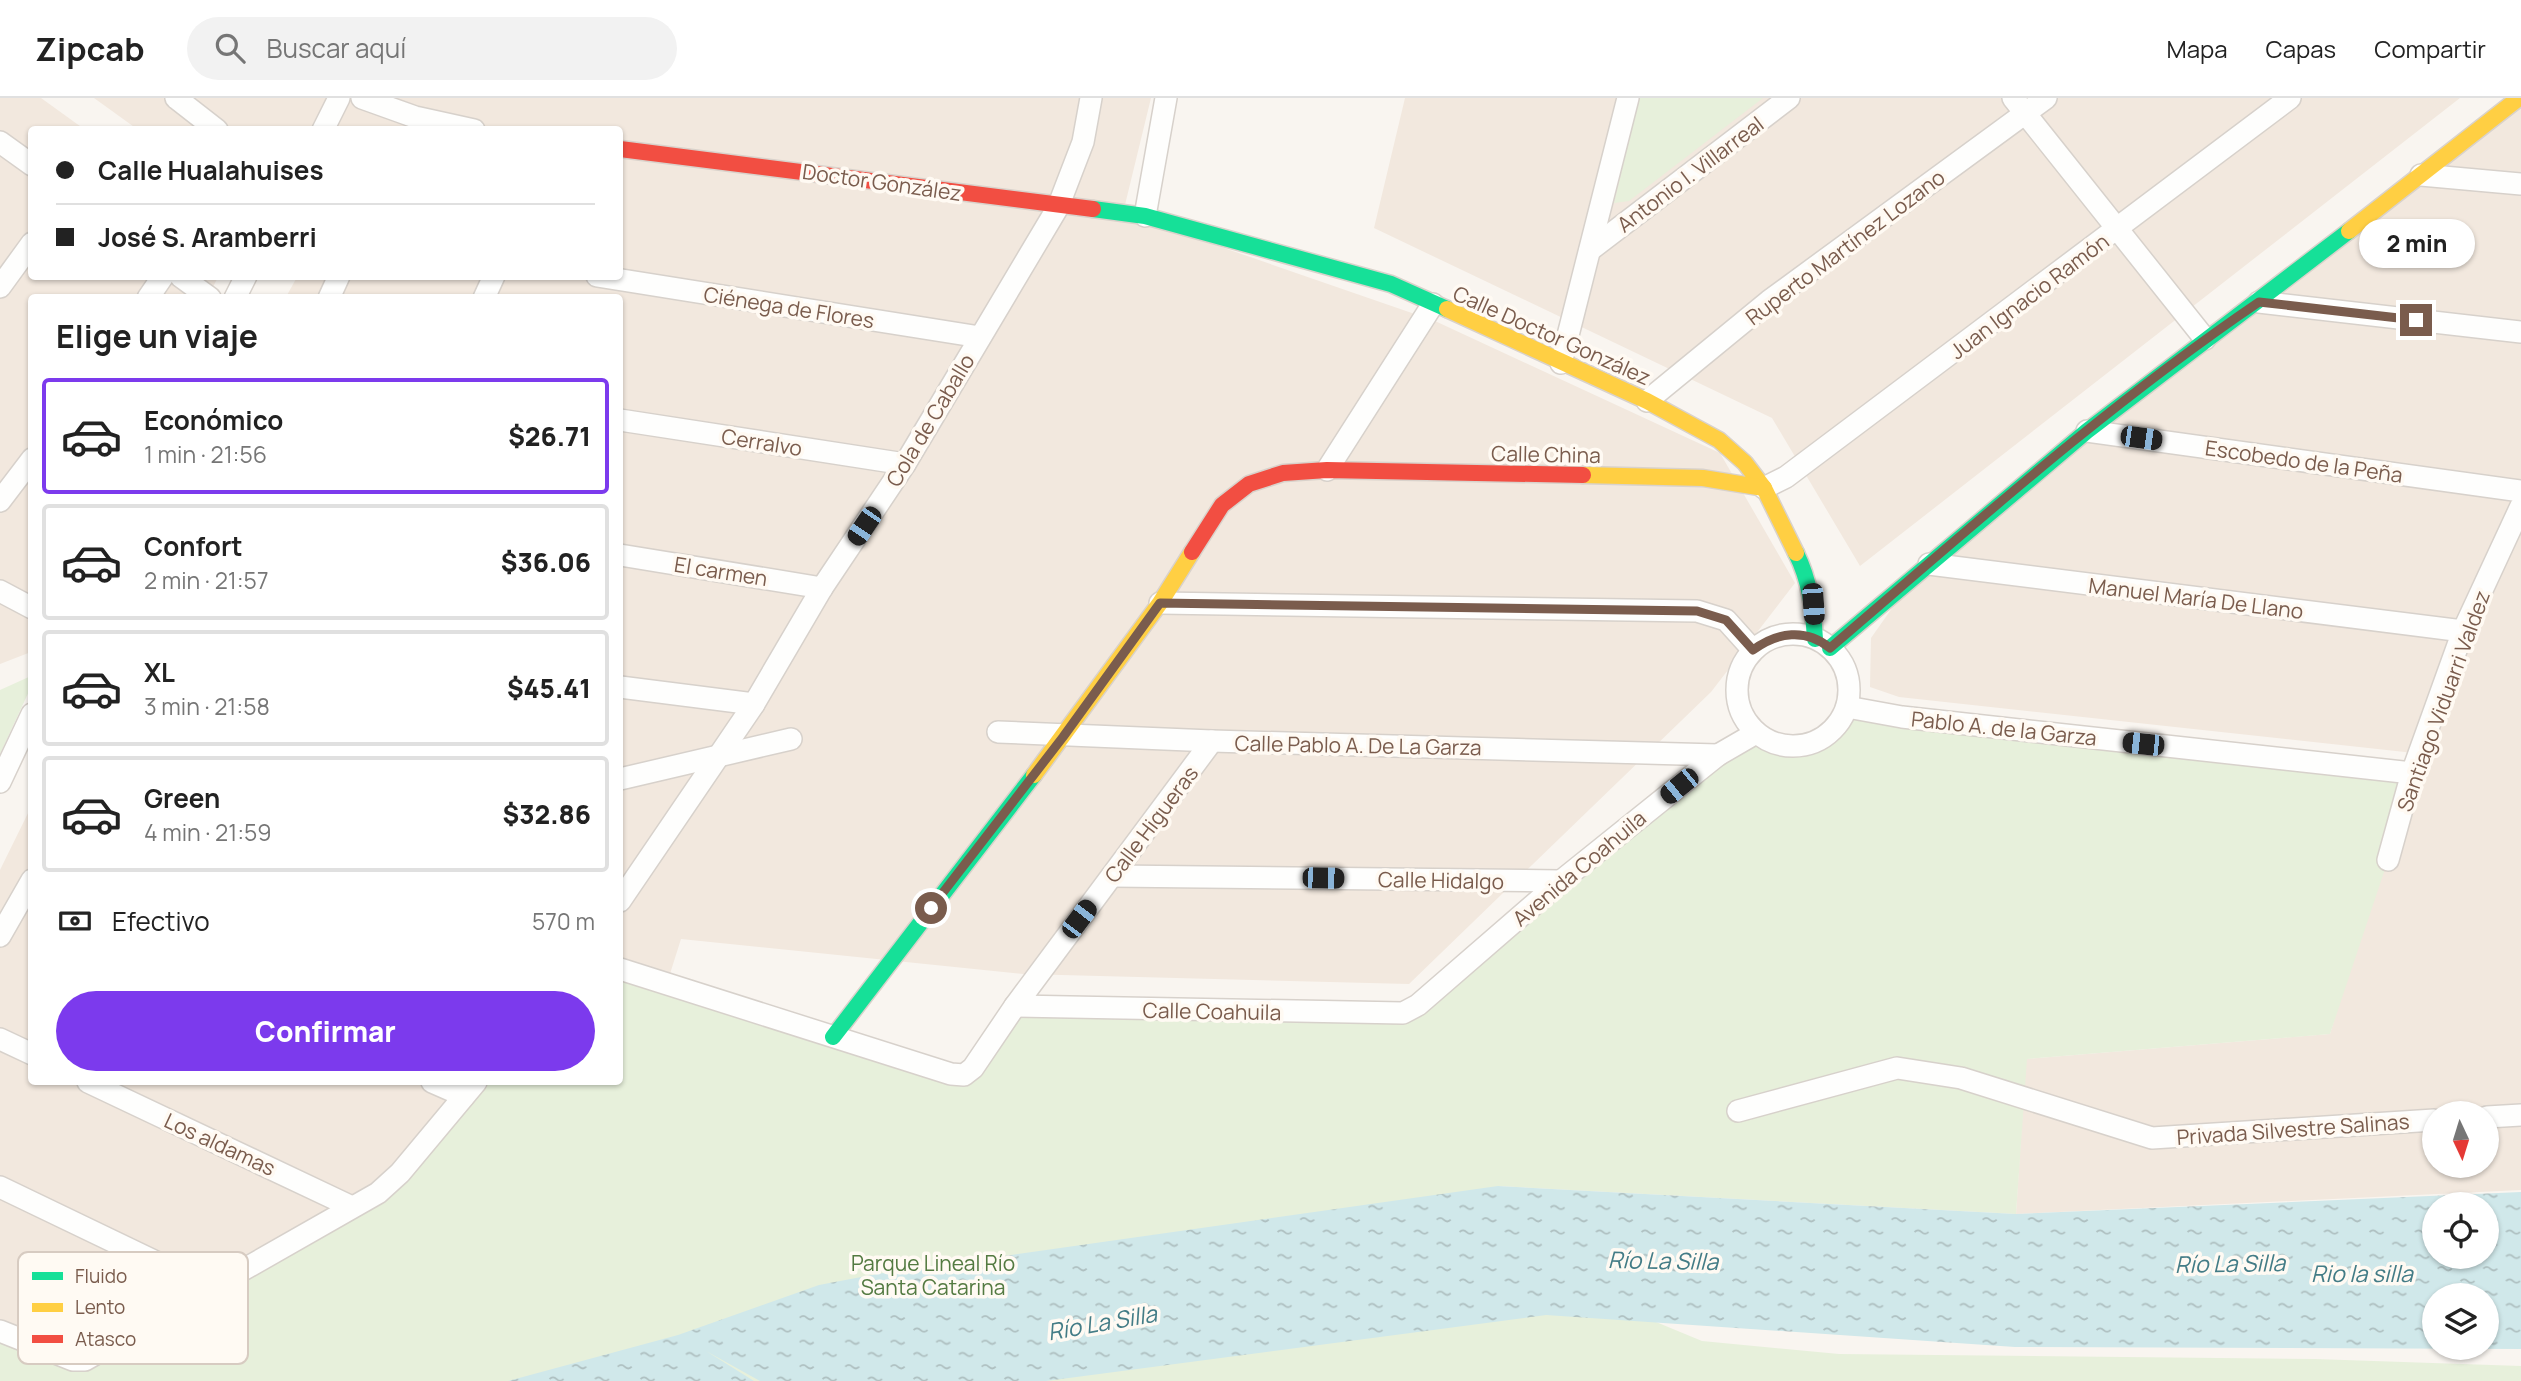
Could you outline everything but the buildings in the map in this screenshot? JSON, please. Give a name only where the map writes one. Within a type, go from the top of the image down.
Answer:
[{"type":"street","points":[[325,126],[339,98]]},
{"type":"street","points":[[362,98],[458,126]]},
{"type":"street","name":"Cola de Caballo","points":[[623,897],[754,704],[822,588],[905,464],[1058,207],[1083,142],[1091,98]]},
{"type":"street","points":[[1145,215],[1166,98]]},
{"type":"street","points":[[1561,363],[1628,98]]},
{"type":"street","name":"Antonio I. Villarreal","points":[[1590,250],[1789,98]]},
{"type":"street","name":"Ruperto Martínez Lozano","points":[[1647,401],[1769,301],[2019,106],[2046,98]]},
{"type":"street","name":"Juan Ignacio Ramón","points":[[1764,488],[1786,477],[2290,98]]},
{"type":"street","points":[[1823,643],[1929,564],[2087,430],[2205,339],[2259,302],[2519,98]]},
{"type":"street","points":[[182,100],[211,126]]},
{"type":"street","points":[[2019,106],[2205,339]]},
{"type":"street","points":[[0,142],[28,162]]},
{"type":"street","name":"Doctor González","points":[[623,149],[650,150],[1058,207],[1145,215]]},
{"type":"street","points":[[2421,175],[2521,184]]},
{"type":"street","name":"Calle Doctor González","points":[[1145,215],[1391,284],[1647,401],[1719,440],[1745,463],[1764,488],[1806,574],[1823,643]]},
{"type":"street","points":[[0,287],[28,248]]},
{"type":"street","points":[[185,280],[205,294]]},
{"type":"street","name":"Ciénega de Flores","points":[[622,280],[980,337]]},
{"type":"street","points":[[2259,302],[2521,332]]},
{"type":"street","points":[[1327,470],[1433,304]]},
{"type":"street","name":"Cerralvo","points":[[623,420],[905,464]]},
{"type":"street","name":"Escobedo de la Peña","points":[[2087,430],[2521,491]]},
{"type":"street","points":[[0,501],[28,464]]},
{"type":"street","name":"Calle China","points":[[833,1037],[1063,737],[1160,603],[1222,505],[1236,491],[1283,473],[1327,470],[1703,478],[1764,488]]},
{"type":"street","name":"Santiago Viduarri Valdez","points":[[2388,860],[2412,773],[2463,631],[2521,506]]},
{"type":"street","name":"El carmen","points":[[623,555],[822,588]]},
{"type":"street","name":"Manuel María De Llano","points":[[1929,564],[2463,631]]},
{"type":"street","points":[[0,591],[28,606]]},
{"type":"street","points":[[1160,603],[1697,611],[1726,620],[1753,650]]},
{"type":"street","points":[[1788,634],[1823,643],[1842,662],[1848,680],[1847,707],[1830,732],[1804,745],[1774,743],[1756,733],[1744,717],[1737,697],[1738,677],[1753,650],[1771,639],[1788,634]]},
{"type":"street","points":[[623,687],[754,704]]},
{"type":"street","name":"Pablo A. de la Garza","points":[[1847,707],[1902,717],[2412,773]]},
{"type":"street","points":[[0,782],[28,723]]},
{"type":"street","name":"Calle Pablo A. De La Garza","points":[[998,732],[1063,737],[1718,755]]},
{"type":"street","name":"Avenida Coahuila","points":[[1408,1012],[1561,881],[1718,755],[1756,733]]},
{"type":"street","points":[[623,778],[791,739]]},
{"type":"street","name":"Calle Higueras","points":[[833,1037],[950,1074],[964,1075],[973,1068],[1015,1006],[1212,741]]},
{"type":"street","name":"Calle Hidalgo","points":[[1112,876],[1561,881]]},
{"type":"street","points":[[0,936],[28,893]]},
{"type":"street","points":[[623,970],[833,1037]]},
{"type":"street","name":"Calle Coahuila","points":[[1015,1006],[1397,1015],[1408,1012]]},
{"type":"street","points":[[0,1039],[28,1052]]},
{"type":"street","name":"Privada Silvestre Salinas","points":[[1738,1111],[1897,1068],[1961,1078],[2152,1138],[2422,1121]]},
{"type":"street","name":"Los aldamas","points":[[95,1085],[352,1207]]},
{"type":"street","points":[[248,1266],[378,1193],[400,1173],[470,1089],[448,1085]]},
{"type":"street","points":[[2499,1116],[2521,1115]]},
{"type":"street","points":[[0,1187],[135,1252]]},
{"type":"street","points":[[0,1331],[18,1338]]},
{"type":"shaded area","points":[[0,98],[41,98],[80,126],[28,126],[28,280],[216,280],[210,294],[28,294],[28,653],[0,664]]},
{"type":"shaded area","points":[[94,98],[1151,98],[1123,213],[1435,321],[1720,453],[1795,583],[1711,692],[1409,984],[1023,974],[681,939],[656,1018],[623,1068],[623,294],[288,294],[295,280],[623,280],[623,126],[133,126]]},
{"type":"shaded area","points":[[1405,98],[2460,98],[1860,566],[1772,418],[1374,228]]},
{"type":"shaded area","points":[[2521,104],[2521,1190],[2422,1192],[2422,1195],[2016,1214],[2026,1059],[2330,1034],[2414,753],[1899,697],[1870,687],[1871,638],[1935,547]]},
{"type":"shaded area","points":[[28,813],[28,1085],[609,1085],[248,1328],[248,1252],[18,1252],[18,1364],[195,1364],[170,1381],[0,1381],[0,870]]},
{"type":"green space","points":[[1639,98],[1763,98],[1629,201],[1614,203]]},
{"type":"green space","points":[[28,677],[28,693],[0,754],[0,690]]},
{"type":"green space","name":"Parque Lineal Río Santa Catarina","points":[[1843,716],[2412,773],[2388,860],[2330,1034],[2027,1059],[2016,1214],[1498,1186],[1443,1234],[1702,1341],[1839,1354],[2315,1359],[2521,1366],[2521,1381],[0,1381],[0,1331],[18,1338],[18,1364],[248,1364],[248,1264],[352,1207],[473,1085],[623,1085],[623,970],[958,1075],[1015,1006],[1397,1015],[1756,733],[1792,745],[1814,741]]},
{"type":"water","name":"Rio la silla","points":[[1498,1186],[2016,1214],[2422,1196],[2422,1269],[2499,1269],[2499,1193],[2521,1192],[2521,1349],[2499,1349],[2499,1283],[2422,1283],[2422,1349],[2015,1347],[1546,1315],[1046,1381],[760,1381],[706,1351],[754,1381],[508,1381],[678,1335],[819,1285],[877,1274]]},
{"type":"traffic: fast","points":[[1093,209],[1145,216],[1391,284],[1447,309]]},
{"type":"traffic: fast","points":[[1830,648],[2087,431],[2349,231]]},
{"type":"traffic: fast","points":[[1796,553],[1810,595],[1815,639]]},
{"type":"traffic: fast","points":[[833,1037],[1034,775]]},
{"type":"traffic: slow","points":[[2349,231],[2519,98]]},
{"type":"traffic: slow","points":[[1447,309],[1647,401],[1719,440],[1745,463],[1764,488],[1796,553]]},
{"type":"traffic: slow","points":[[1583,475],[1703,478],[1764,488]]},
{"type":"traffic: slow","points":[[1034,775],[1160,603],[1192,552]]},
{"type":"traffic: jam","points":[[623,149],[1093,209]]},
{"type":"traffic: jam","points":[[1192,552],[1222,505],[1249,484],[1283,473],[1327,470],[1583,475]]},
{"type":"route","points":[[931,908],[1063,737],[1160,603],[1697,611],[1711,613],[1726,620],[1753,650],[1771,639],[1788,634],[1807,636],[1830,648],[2087,430],[2205,339],[2259,302],[2416,320]]},
{"type":"water label","name":"Río La Silla","points":[[1663,1260]]},
{"type":"water label","name":"Río La Silla","points":[[2230,1263]]},
{"type":"water label","name":"Río La Silla","points":[[1102,1322]]}]
